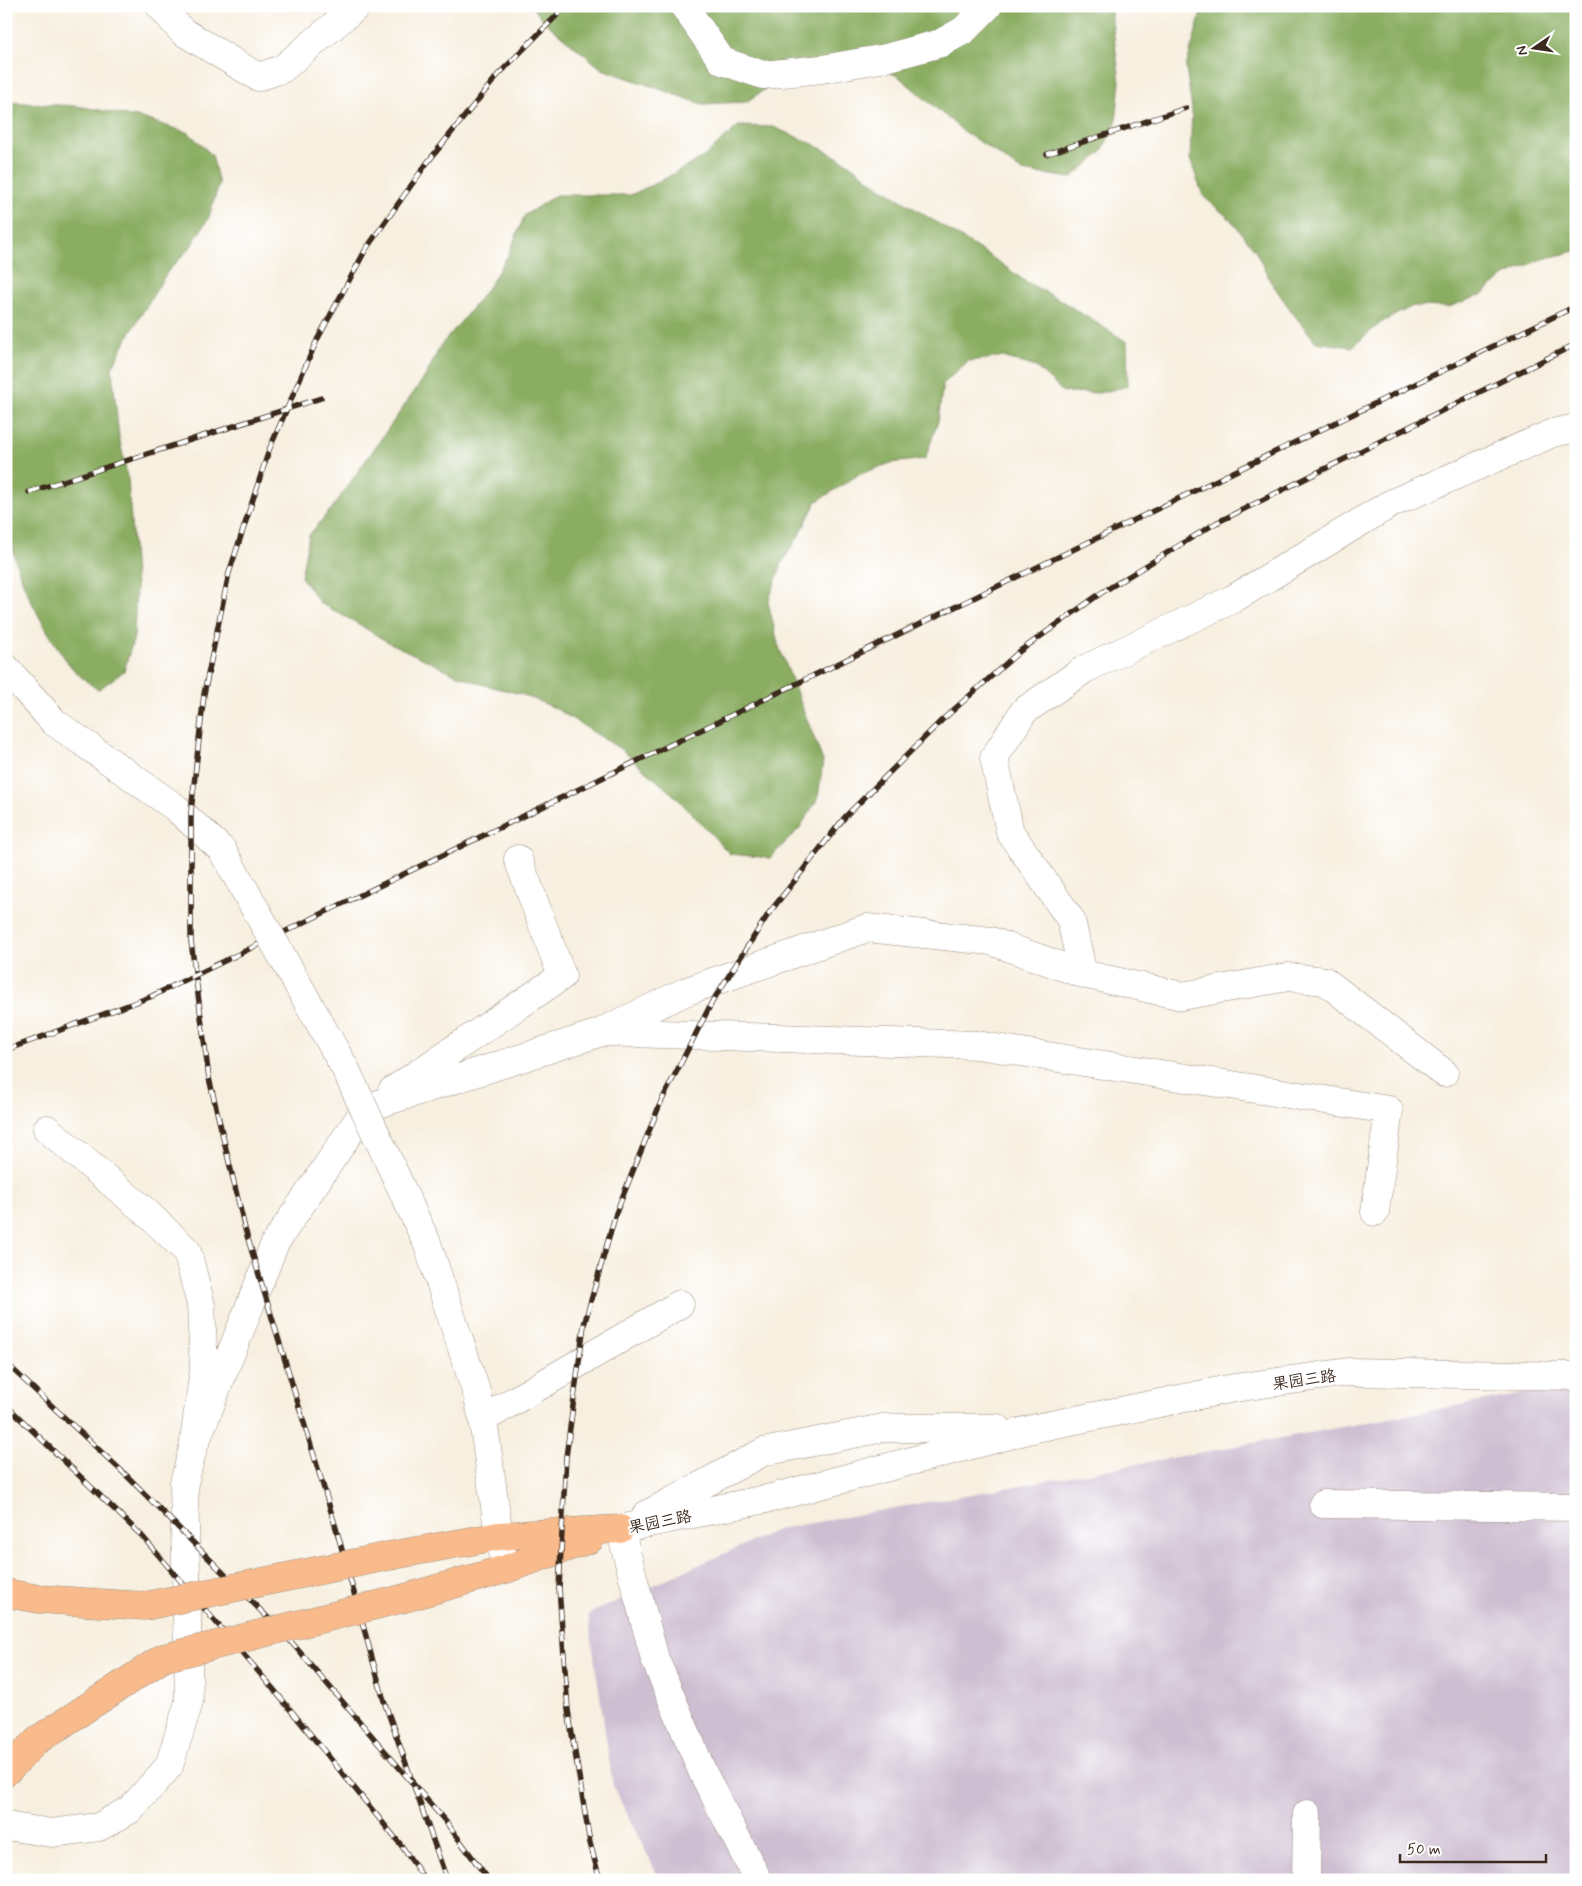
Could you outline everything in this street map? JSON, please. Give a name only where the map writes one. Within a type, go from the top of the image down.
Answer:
[{"type":"main road","points":[[6,1593],[39,1599],[145,1606],[394,1555],[499,1536],[620,1528]]},
{"type":"main road","points":[[6,1772],[36,1741],[163,1658],[405,1598],[506,1569],[620,1528]]},
{"type":"street","points":[[160,6],[182,31],[258,77],[282,69],[357,6]]},
{"type":"street","points":[[684,6],[722,61],[763,75],[822,69],[886,58],[941,43],[964,30],[988,6]]},
{"type":"street","points":[[1083,974],[1071,920],[1010,832],[994,758],[1024,711],[1085,669],[1233,599],[1390,504],[1553,433],[1576,428]]},
{"type":"street","points":[[6,668],[54,722],[176,808],[222,850],[345,1068],[427,1243],[480,1407],[499,1536],[506,1569]]},
{"type":"street","points":[[193,1448],[275,1244],[366,1108],[562,976],[518,859]]},
{"type":"street","points":[[366,1108],[602,1032],[687,991],[867,928],[991,941],[1083,974],[1182,996],[1288,978],[1325,982],[1444,1073]]},
{"type":"street","points":[[602,1032],[977,1045],[1389,1110],[1375,1212]]},
{"type":"street","points":[[6,1826],[52,1833],[99,1827],[131,1809],[170,1766],[189,1702],[184,1483],[193,1448],[204,1369],[201,1305],[187,1251],[145,1211],[47,1129]]},
{"type":"street","points":[[480,1407],[680,1304]]},
{"type":"street","name":"果园三路","points":[[620,1528],[771,1498],[1036,1428],[1234,1388],[1348,1372],[1576,1376]]},
{"type":"street","name":"果园三路","points":[[620,1528],[763,1452],[883,1428],[1036,1428]]},
{"type":"street","points":[[1323,1504],[1576,1507]]},
{"type":"street","points":[[620,1528],[655,1659],[704,1773],[758,1880]]},
{"type":"street","points":[[1306,1880],[1307,1814]]},
{"type":"shaded area","points":[[1539,1391],[1576,1391],[1576,1880],[660,1880],[613,1786],[588,1614],[779,1529]]},
{"type":"green space","points":[[531,6],[1110,6],[1120,82],[1116,123],[1101,153],[1071,178],[1021,171],[964,132],[898,76],[855,59],[776,82],[746,102],[702,104],[602,69],[547,24]]},
{"type":"green space","points":[[1203,6],[1576,6],[1576,251],[1539,260],[1503,277],[1481,295],[1449,307],[1413,306],[1382,322],[1352,347],[1316,342],[1271,282],[1255,250],[1231,220],[1203,196],[1190,159],[1192,110],[1186,67]]},
{"type":"green space","points":[[6,102],[77,106],[142,118],[189,133],[212,155],[219,184],[209,217],[190,248],[168,271],[127,338],[112,368],[119,437],[128,479],[136,588],[134,637],[124,671],[98,690],[72,668],[44,625],[21,578],[11,542],[6,485]]},
{"type":"green space","points":[[738,126],[773,127],[813,144],[848,163],[874,183],[993,258],[1025,281],[1060,300],[1127,342],[1128,386],[1099,393],[1063,392],[1036,367],[1003,357],[968,361],[943,384],[938,421],[925,459],[891,463],[858,475],[816,502],[801,532],[782,563],[768,602],[778,644],[823,761],[818,798],[799,829],[770,858],[730,854],[678,799],[622,750],[555,708],[521,694],[484,685],[455,674],[386,641],[320,603],[301,577],[309,535],[333,507],[426,375],[441,345],[489,286],[508,255],[525,215],[556,195],[631,195],[705,156]]},
{"type":"railway","points":[[447,1880],[384,1701],[336,1528],[245,1229],[209,1078],[191,941],[191,812],[204,694],[229,573],[269,450],[317,340],[366,249],[427,163],[498,75],[565,7]]},
{"type":"railway","points":[[1047,154],[1186,108]]},
{"type":"railway","points":[[6,1050],[150,997],[1576,306]]},
{"type":"railway","points":[[600,1880],[590,1843],[568,1710],[559,1588],[566,1457],[584,1325],[616,1213],[660,1104],[712,1002],[769,913],[845,817],[941,721],[1020,651],[1101,593],[1216,523],[1576,344]]},
{"type":"railway","points":[[29,492],[321,398]]},
{"type":"railway","points":[[6,1363],[127,1476],[286,1636],[446,1822],[489,1880]]},
{"type":"railway","points":[[6,1405],[142,1536],[275,1691],[401,1845],[425,1880]]}]
